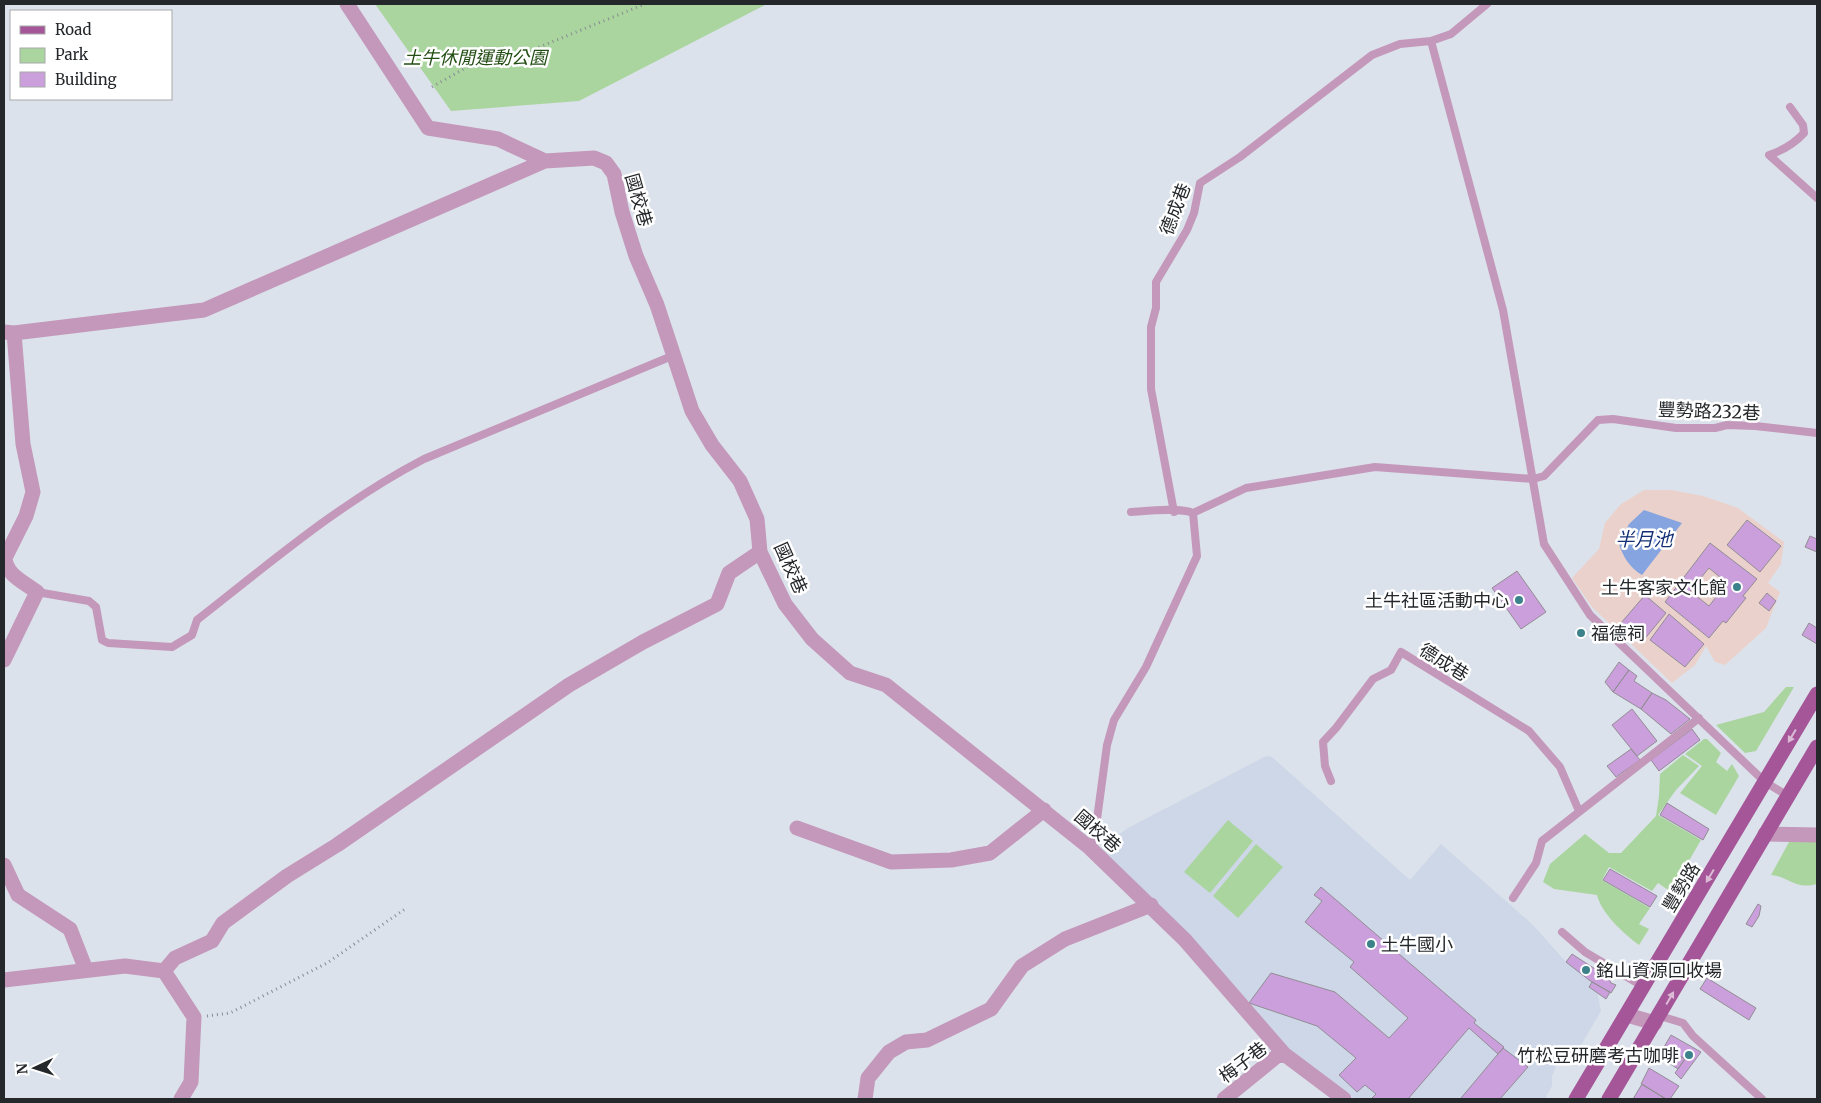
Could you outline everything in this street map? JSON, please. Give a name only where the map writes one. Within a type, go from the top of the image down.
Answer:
[{"type":"main road","name":"豐勢路","points":[[1576,1099],[1817,694]]},
{"type":"main road","points":[[1609,1099],[1817,748]]},
{"type":"street","name":"國校巷","points":[[346,4],[428,128],[498,139],[545,161],[594,158],[606,163],[614,174],[622,212],[636,256],[657,306],[672,356],[692,411],[712,445],[740,481],[757,519],[760,552],[785,604],[812,639],[850,673],[886,685],[1090,848],[1186,940],[1284,1054],[1344,1099]]},
{"type":"street","points":[[4,660],[37,592],[8,572],[5,565],[5,558],[26,516],[33,492],[23,444],[9,332],[204,310],[545,161]]},
{"type":"street","points":[[164,971],[175,958],[212,941],[223,923],[287,876],[337,845],[569,684],[643,642],[717,604],[729,573],[760,552]]},
{"type":"street","points":[[797,828],[891,862],[951,860],[990,852],[1044,810]]},
{"type":"street","points":[[1765,834],[1817,834]]},
{"type":"street","points":[[4,865],[18,895],[70,929],[86,970]]},
{"type":"street","points":[[865,1099],[868,1078],[889,1052],[906,1042],[927,1040],[991,1009],[1022,966],[1066,939],[1151,905]]},
{"type":"street","points":[[4,980],[125,966],[164,971],[194,1017],[190,1082],[181,1099]]},
{"type":"street","points":[[1627,1015],[1657,1019]]},
{"type":"street","name":"梅子巷","points":[[1224,1099],[1277,1056],[1284,1054]]},
{"type":"lane","name":"德成巷","points":[[1174,512],[1151,389],[1151,328],[1156,308],[1156,282],[1188,230],[1194,214],[1200,183],[1240,156],[1372,55],[1400,44],[1431,41],[1451,34],[1487,4]]},
{"type":"lane","points":[[1431,41],[1503,310],[1544,544],[1590,615],[1764,782],[1788,796]]},
{"type":"lane","points":[[1790,107],[1803,125],[1804,133],[1797,141],[1783,150],[1770,155],[1817,198]]},
{"type":"lane","points":[[37,592],[89,602],[96,607],[102,640],[108,643],[172,646],[192,636],[197,620],[319,525],[390,476],[424,459],[672,356]]},
{"type":"lane","name":"豐勢路232巷","points":[[1533,480],[1544,476],[1598,420],[1613,419],[1676,428],[1715,428],[1727,424],[1817,433]]},
{"type":"lane","points":[[1193,513],[1246,488],[1375,467],[1533,480]]},
{"type":"lane","points":[[1131,512],[1166,510],[1174,512],[1188,510],[1193,513]]},
{"type":"lane","points":[[1090,848],[1095,834],[1107,745],[1114,720],[1146,667],[1197,556],[1193,513]]},
{"type":"lane","name":"德成巷","points":[[1331,781],[1325,766],[1323,742],[1373,679],[1391,670],[1401,652],[1529,732],[1560,767],[1579,811]]},
{"type":"lane","points":[[1513,898],[1536,863],[1542,841],[1699,718]]},
{"type":"lane","points":[[1562,932],[1585,952],[1644,987]]},
{"type":"lane","points":[[1657,1019],[1683,1022],[1693,1036],[1762,1099]]},
{"type":"path","points":[[432,87],[467,67],[510,59],[645,4]]},
{"type":"path","points":[[194,1017],[230,1013],[327,963],[405,909]]},
{"type":"shaded area","points":[[1644,490],[1671,490],[1703,496],[1738,508],[1784,542],[1781,564],[1768,583],[1780,592],[1766,628],[1725,665],[1715,662],[1706,646],[1695,665],[1672,683],[1592,607],[1572,578],[1599,549],[1605,523],[1621,504]]},
{"type":"shaded area","name":"土牛國小","points":[[1266,756],[1272,757],[1410,880],[1441,844],[1533,925],[1566,962],[1592,982],[1590,987],[1597,991],[1601,1011],[1577,1052],[1561,1053],[1552,1076],[1552,1086],[1545,1099],[1355,1099],[1288,1048],[1100,851],[1107,843],[1128,828]]},
{"type":"green space","name":"土牛休閒運動公園","points":[[375,4],[767,4],[579,101],[451,111]]},
{"type":"green space","points":[[1786,687],[1794,687],[1756,751],[1745,753],[1716,725],[1764,712]]},
{"type":"green space","points":[[1704,739],[1707,739],[1721,753],[1716,762],[1727,771],[1732,764],[1739,776],[1716,815],[1680,793],[1702,766],[1685,754]]},
{"type":"green space","points":[[1683,755],[1699,766],[1676,790],[1658,815],[1701,840],[1671,892],[1658,883],[1652,891],[1609,867],[1602,880],[1650,908],[1639,924],[1649,929],[1639,945],[1608,916],[1597,895],[1554,889],[1543,882],[1550,864],[1585,834],[1609,853],[1621,853],[1656,816],[1660,774]]},
{"type":"green space","points":[[1228,820],[1253,841],[1210,893],[1184,872]]},
{"type":"green space","points":[[1817,840],[1817,884],[1797,884],[1771,875],[1789,842]]},
{"type":"green space","points":[[1256,844],[1283,867],[1238,918],[1213,896]]},
{"type":"water","name":"半月池","points":[[1644,510],[1682,523],[1642,575],[1628,562],[1619,544],[1629,524]]},
{"type":"building","points":[[1747,520],[1781,546],[1760,572],[1727,545]]},
{"type":"building","points":[[1810,536],[1817,539],[1817,552],[1805,547]]},
{"type":"building","name":"土牛客家文化館","points":[[1710,543],[1757,579],[1743,596],[1746,598],[1726,623],[1723,621],[1709,638],[1665,602]],"holes":[[[1709,568],[1727,583],[1709,606],[1690,591]]]},
{"type":"building","name":"土牛社區活動中心","points":[[1517,571],[1546,612],[1521,629],[1492,588]]},
{"type":"building","points":[[1767,593],[1776,601],[1769,611],[1759,603]]},
{"type":"building","points":[[1645,595],[1666,613],[1643,641],[1621,623]]},
{"type":"building","points":[[1669,614],[1704,644],[1685,667],[1650,640]]},
{"type":"building","points":[[1809,623],[1817,628],[1817,644],[1802,635]]},
{"type":"building","points":[[1619,662],[1629,670],[1613,692],[1605,682]]},
{"type":"building","points":[[1629,670],[1637,676],[1634,681],[1652,693],[1641,709],[1613,692]]},
{"type":"building","points":[[1652,693],[1666,700],[1690,719],[1671,734],[1641,709]]},
{"type":"building","points":[[1632,709],[1657,741],[1637,756],[1612,725]]},
{"type":"building","points":[[1692,729],[1700,740],[1659,771],[1651,760]]},
{"type":"building","points":[[1631,749],[1640,760],[1616,777],[1607,766]]},
{"type":"building","points":[[1667,803],[1709,829],[1703,840],[1660,815]]},
{"type":"building","points":[[1610,869],[1657,896],[1650,907],[1603,880]]},
{"type":"building","points":[[1321,887],[1476,1020],[1474,1023],[1504,1047],[1498,1054],[1469,1028],[1408,1099],[1371,1099],[1376,1094],[1365,1085],[1357,1092],[1339,1075],[1356,1058],[1317,1026],[1249,1003],[1271,973],[1335,992],[1389,1038],[1408,1018],[1350,967],[1354,962],[1305,922],[1322,901],[1314,895]]},
{"type":"building","points":[[1758,904],[1761,906],[1759,916],[1752,927],[1746,924]]},
{"type":"building","name":"銘山資源回收場","points":[[1572,954],[1609,978],[1611,983],[1616,985],[1611,993],[1589,980],[1566,962]]},
{"type":"building","points":[[1707,978],[1756,1008],[1749,1020],[1700,989]]},
{"type":"building","points":[[1592,982],[1610,992],[1606,999],[1589,987]]},
{"type":"building","name":"竹松豆研磨考古咖啡","points":[[1671,1035],[1701,1052],[1681,1079],[1675,1073],[1685,1059],[1664,1047]]},
{"type":"building","points":[[1664,1047],[1685,1059],[1678,1069],[1658,1056]]},
{"type":"building","points":[[1503,1048],[1528,1067],[1500,1099],[1461,1098]]},
{"type":"building","points":[[1649,1068],[1679,1086],[1670,1099],[1666,1099],[1641,1084]]},
{"type":"building","points":[[1642,1084],[1666,1099],[1633,1099]]},
{"type":"place","name":"土牛客家文化館","points":[[1737,587]]},
{"type":"place","name":"土牛社區活動中心","points":[[1519,600]]},
{"type":"place","name":"福德祠","points":[[1581,633]]},
{"type":"place","name":"土牛國小","points":[[1371,944]]},
{"type":"place","name":"銘山資源回收場","points":[[1586,970]]},
{"type":"place","name":"竹松豆研磨考古咖啡","points":[[1689,1055]]}]
